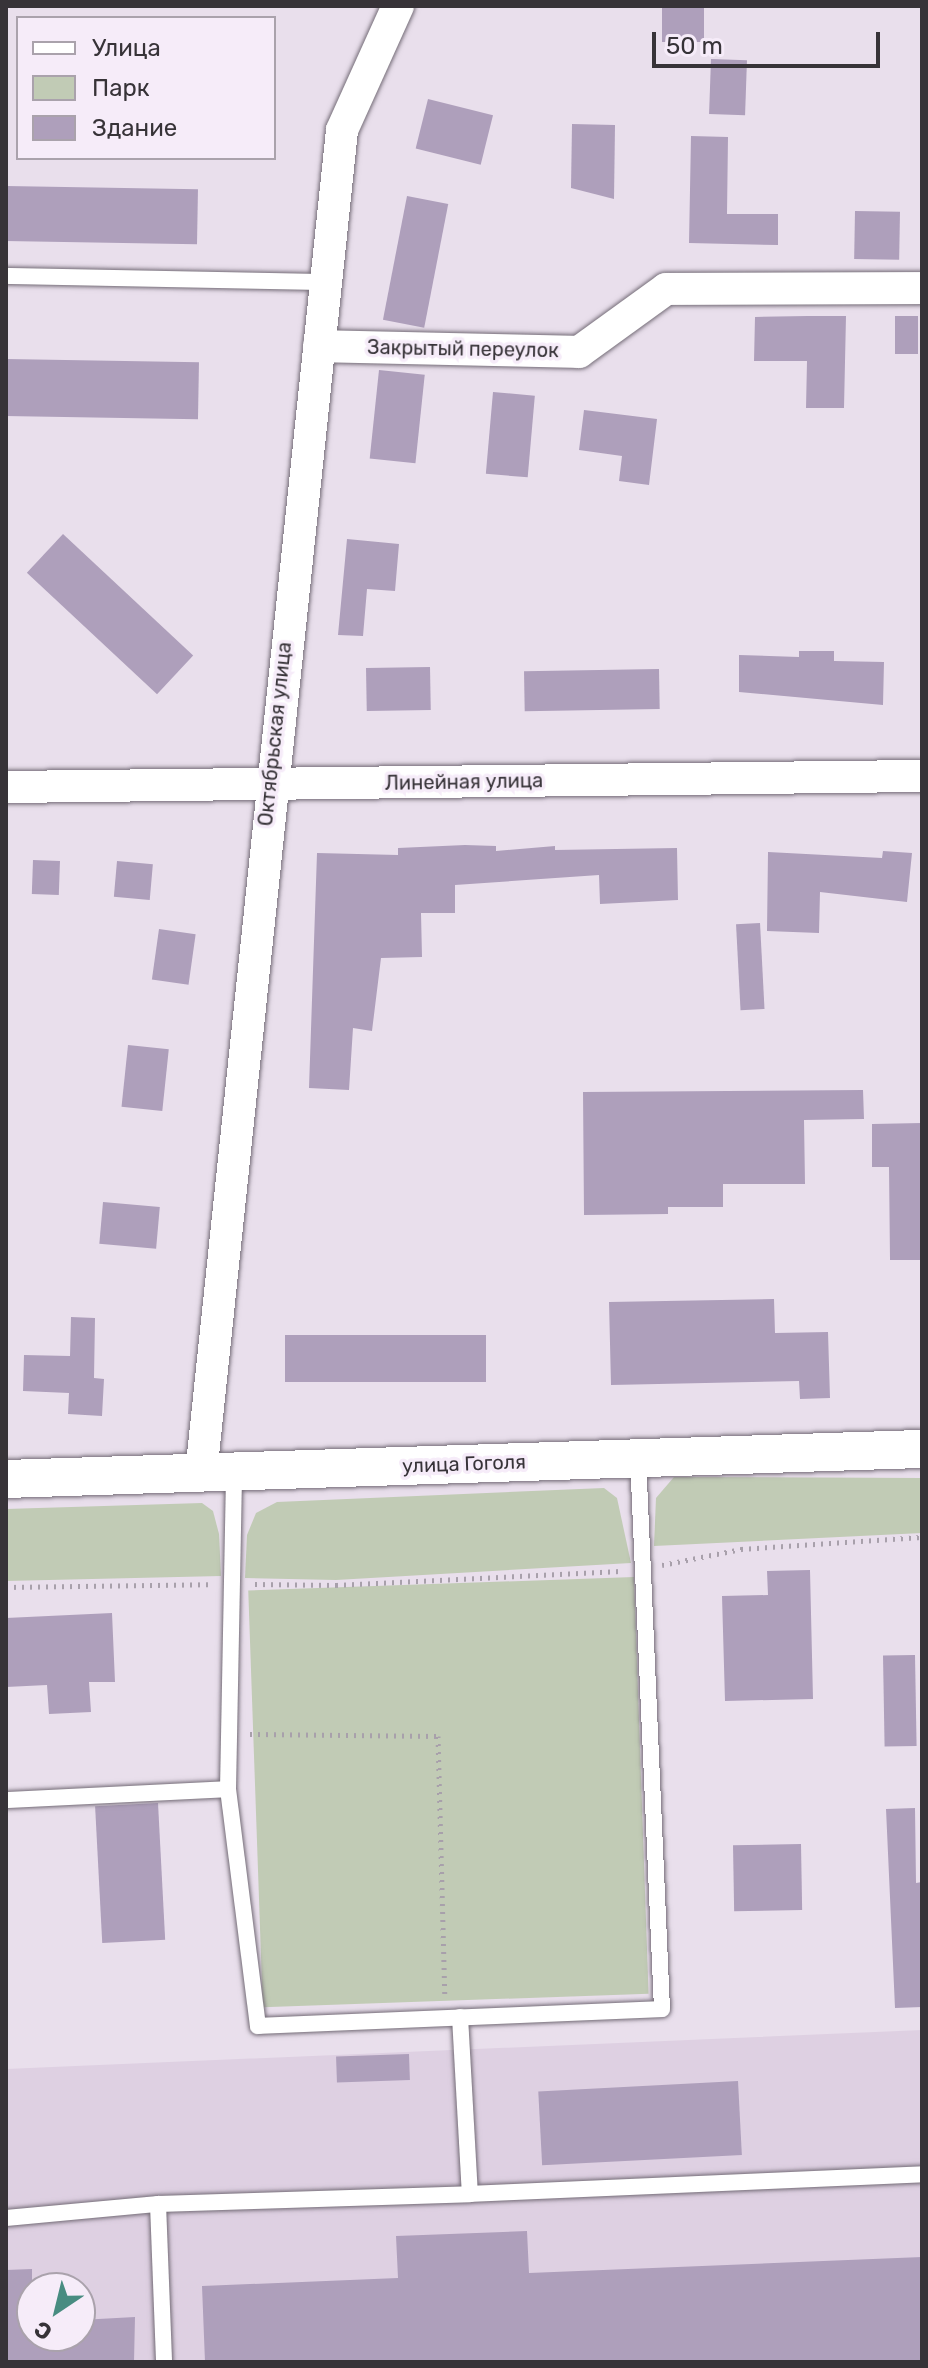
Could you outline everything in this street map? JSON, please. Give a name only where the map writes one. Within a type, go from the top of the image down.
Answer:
[{"type":"street","name":"Октябрьская улица","points":[[217,1473],[269,784],[342,130],[398,6]]},
{"type":"street","name":"Закрытый переулок","points":[[319,346],[579,352],[666,289],[922,288]]},
{"type":"street","name":"Линейная улица","points":[[6,787],[922,776]]},
{"type":"street","name":"улица Гоголя","points":[[6,1479],[922,1449]]},
{"type":"lane","points":[[6,276],[326,282]]},
{"type":"lane","points":[[217,1473],[232,1583],[228,1789],[258,2026],[662,2009],[638,1458]]},
{"type":"lane","points":[[6,1800],[228,1789]]},
{"type":"lane","points":[[453,2018],[470,2194]]},
{"type":"lane","points":[[6,2218],[158,2204],[922,2174]]},
{"type":"lane","points":[[158,2204],[164,2362]]},
{"type":"path","points":[[6,1587],[232,1583],[336,1585],[643,1569],[741,1549],[922,1537]]},
{"type":"path","points":[[229,1734],[438,1736],[453,2018]]},
{"type":"shaded area","points":[[922,2030],[922,2362],[6,2362],[6,2069]]},
{"type":"green space","points":[[674,1477],[922,1478],[922,1533],[654,1546],[656,1498]]},
{"type":"green space","points":[[604,1488],[617,1498],[631,1563],[336,1580],[245,1578],[247,1535],[256,1513],[277,1502]]},
{"type":"green space","points":[[202,1503],[213,1511],[219,1534],[221,1576],[6,1581],[6,1509]]},
{"type":"green space","points":[[634,1577],[649,1994],[263,2007],[248,1590]]},
{"type":"building","points":[[662,6],[704,6],[704,42],[662,42]]},
{"type":"building","points":[[711,59],[747,60],[745,115],[709,114]]},
{"type":"building","points":[[428,99],[493,115],[481,165],[416,148]]},
{"type":"building","points":[[572,124],[615,125],[614,199],[571,188]]},
{"type":"building","points":[[691,136],[728,137],[727,214],[778,214],[778,245],[689,243]]},
{"type":"building","points":[[6,186],[198,189],[197,244],[6,241]]},
{"type":"building","points":[[407,196],[448,204],[424,328],[383,320]]},
{"type":"building","points":[[855,211],[900,212],[899,260],[854,259]]},
{"type":"building","points":[[846,316],[844,408],[806,408],[807,361],[754,361],[755,317]]},
{"type":"building","points":[[895,316],[918,316],[918,354],[895,354]]},
{"type":"building","points":[[6,359],[199,362],[198,419],[6,416]]},
{"type":"building","points":[[379,370],[425,375],[415,463],[370,459]]},
{"type":"building","points":[[493,392],[535,396],[528,477],[486,474]]},
{"type":"building","points":[[584,410],[657,419],[649,485],[619,481],[622,456],[579,450]]},
{"type":"building","points":[[63,534],[193,655],[157,694],[27,573]]},
{"type":"building","points":[[347,539],[399,544],[395,591],[367,589],[363,636],[338,635]]},
{"type":"building","points":[[799,651],[834,651],[834,661],[884,662],[883,705],[739,692],[739,655],[799,657]]},
{"type":"building","points":[[430,667],[431,710],[367,711],[366,668]]},
{"type":"building","points":[[659,669],[660,709],[525,711],[524,671]]},
{"type":"building","points":[[496,846],[496,851],[555,846],[555,850],[677,848],[678,900],[600,904],[599,875],[455,885],[455,913],[421,913],[422,957],[381,958],[372,1031],[353,1028],[349,1090],[309,1088],[317,853],[398,855],[398,848]]},
{"type":"building","points":[[883,851],[912,853],[907,902],[820,892],[819,933],[767,931],[768,852],[882,858]]},
{"type":"building","points":[[33,860],[60,861],[59,895],[32,894]]},
{"type":"building","points":[[117,861],[153,864],[150,900],[114,897]]},
{"type":"building","points":[[760,923],[765,1009],[741,1010],[736,924]]},
{"type":"building","points":[[159,929],[196,934],[189,985],[152,980]]},
{"type":"building","points":[[128,1045],[169,1049],[162,1111],[122,1107]]},
{"type":"building","points":[[863,1090],[864,1119],[804,1120],[805,1184],[723,1184],[723,1207],[668,1207],[668,1214],[584,1215],[583,1092]]},
{"type":"building","points":[[922,1123],[922,1260],[890,1260],[889,1167],[872,1167],[872,1124]]},
{"type":"building","points":[[103,1202],[160,1207],[156,1249],[99,1244]]},
{"type":"building","points":[[774,1299],[775,1333],[828,1332],[830,1398],[800,1399],[799,1381],[611,1385],[609,1302]]},
{"type":"building","points":[[71,1317],[95,1318],[94,1378],[104,1379],[102,1416],[68,1414],[69,1393],[23,1391],[24,1355],[70,1356]]},
{"type":"building","points":[[285,1335],[486,1335],[486,1382],[285,1382]]},
{"type":"building","points":[[810,1570],[813,1699],[725,1701],[722,1596],[768,1595],[767,1571]]},
{"type":"building","points":[[112,1613],[115,1682],[89,1682],[91,1712],[49,1714],[47,1685],[6,1687],[6,1618]]},
{"type":"building","points":[[915,1655],[917,1746],[885,1747],[883,1656]]},
{"type":"building","points":[[158,1803],[165,1940],[102,1943],[95,1806]]},
{"type":"building","points":[[915,1808],[916,1883],[922,1882],[922,2007],[895,2008],[886,1809]]},
{"type":"building","points":[[801,1844],[802,1910],[734,1911],[733,1845]]},
{"type":"building","points":[[409,2054],[410,2080],[337,2083],[336,2057]]},
{"type":"building","points":[[738,2081],[742,2155],[542,2165],[538,2091]]},
{"type":"building","points":[[527,2231],[529,2273],[922,2257],[922,2362],[205,2362],[202,2286],[398,2278],[396,2236]]},
{"type":"building","points":[[32,2269],[32,2272],[16,2272],[16,2352],[96,2352],[96,2319],[135,2317],[134,2362],[6,2362],[6,2270]]}]
